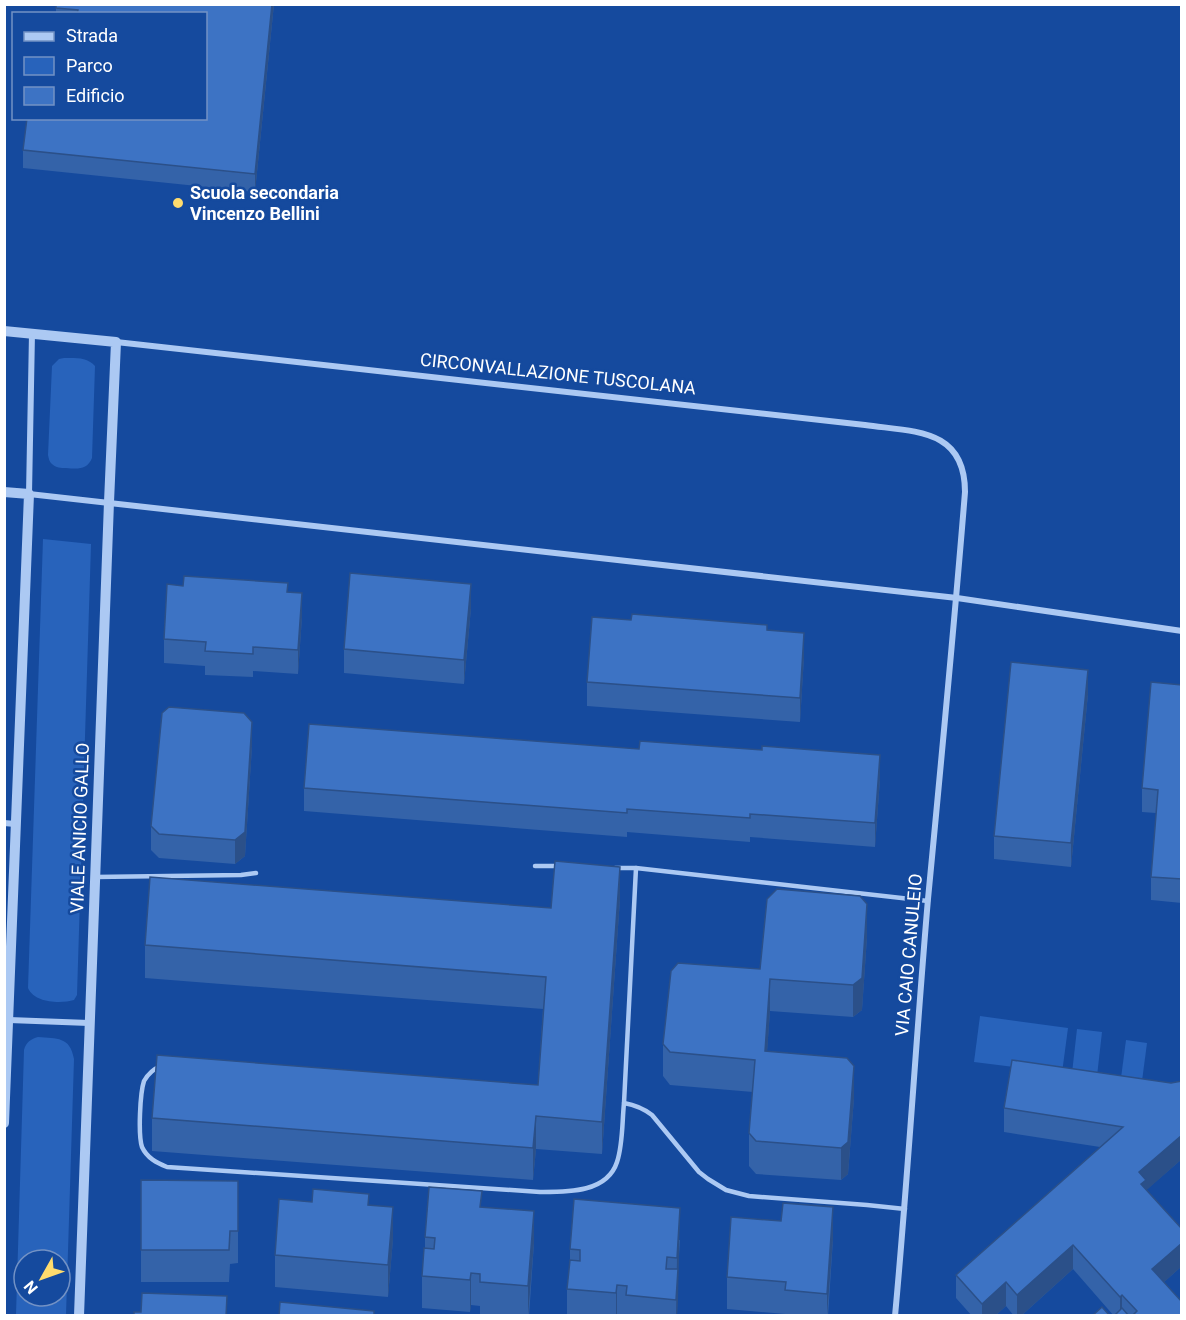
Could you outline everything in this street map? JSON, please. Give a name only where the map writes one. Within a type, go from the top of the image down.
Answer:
[{"type":"street","name":"CIRCONVALLAZIONE TUSCOLANA","points":[[4,331],[865,426],[932,436],[949,447],[957,456],[964,474],[965,492],[957,598]]},
{"type":"street","points":[[4,1122],[9,1020],[10,823],[29,494],[32,333]]},
{"type":"street","name":"VIALE ANICIO GALLO","points":[[79,1316],[116,342]]},
{"type":"street","points":[[4,492],[957,598],[1182,631]]},
{"type":"street","name":"VIA CAIO CANULEIO","points":[[895,1316],[928,901],[957,598]]},
{"type":"street","points":[[9,1020],[89,1023]]},
{"type":"lane","points":[[535,866],[568,867]]},
{"type":"lane","points":[[614,868],[636,868],[928,901]]},
{"type":"lane","points":[[169,1065],[151,1071],[145,1081],[142,1093],[140,1136],[143,1148],[149,1157],[167,1167],[540,1192],[590,1188],[610,1175],[616,1165],[619,1152],[624,1102],[636,868]]},
{"type":"lane","points":[[95,877],[256,873]]},
{"type":"lane","points":[[624,1102],[634,1104],[652,1115],[699,1172],[726,1190],[749,1196],[905,1209]]},
{"type":"green space","points":[[59,359],[85,360],[95,366],[92,458],[85,467],[60,468],[50,462],[48,455],[52,366]]},
{"type":"green space","points":[[43,539],[91,544],[77,995],[74,1000],[62,1002],[36,997],[28,988]]},
{"type":"green space","points":[[980,1016],[1068,1028],[1062,1073],[974,1062]]},
{"type":"green space","points":[[1077,1029],[1102,1032],[1097,1076],[1072,1073]]},
{"type":"green space","points":[[38,1037],[62,1040],[69,1046],[74,1059],[68,1248],[18,1248],[24,1050],[31,1040]]},
{"type":"green space","points":[[1126,1040],[1147,1043],[1142,1081],[1121,1078]]},
{"type":"green space","points":[[16,1308],[66,1308],[66,1315],[16,1315]]},
{"type":"building","points":[[56,4],[272,4],[255,174],[23,150],[27,120],[207,120],[207,12],[78,12],[78,10],[56,8]]},
{"type":"building","points":[[350,573],[471,584],[464,660],[344,649]]},
{"type":"building","points":[[184,576],[288,583],[287,592],[302,593],[298,650],[253,647],[253,654],[205,651],[206,642],[164,639],[167,584],[183,586]]},
{"type":"building","points":[[632,614],[767,625],[767,630],[804,633],[800,698],[587,682],[592,617],[631,620]]},
{"type":"building","points":[[1011,662],[1088,670],[1071,843],[994,836]]},
{"type":"building","points":[[1151,682],[1182,685],[1182,879],[1151,877],[1158,790],[1142,788]]},
{"type":"building","points":[[169,707],[244,713],[252,722],[245,832],[235,840],[159,834],[151,826],[162,713]]},
{"type":"building","points":[[309,724],[639,749],[640,741],[762,750],[762,746],[880,755],[875,823],[750,814],[750,818],[627,809],[627,813],[304,788]]},
{"type":"building","points":[[555,861],[620,867],[602,1122],[536,1116],[533,1148],[152,1118],[157,1055],[538,1085],[546,977],[145,945],[150,877],[551,908]]},
{"type":"building","points":[[777,889],[860,896],[867,904],[862,978],[853,985],[770,979],[765,1051],[847,1058],[854,1066],[848,1142],[841,1148],[756,1141],[749,1133],[755,1060],[670,1052],[663,1044],[671,971],[678,963],[760,969],[767,899]]},
{"type":"building","points":[[1012,1060],[1171,1083],[1182,1081],[1182,1135],[1139,1172],[1146,1180],[1141,1184],[1182,1229],[1182,1243],[1152,1269],[1182,1302],[1182,1316],[1132,1316],[1137,1311],[1122,1295],[1120,1297],[1073,1245],[1017,1295],[1006,1282],[982,1304],[956,1275],[1123,1127],[1004,1108]]},
{"type":"building","points":[[141,1180],[238,1181],[238,1231],[230,1231],[229,1250],[141,1250]]},
{"type":"building","points":[[429,1187],[482,1191],[480,1207],[534,1211],[528,1286],[480,1282],[480,1274],[471,1273],[470,1280],[422,1276],[424,1248],[434,1249],[435,1238],[425,1237]]},
{"type":"building","points":[[313,1189],[369,1194],[368,1205],[393,1207],[388,1265],[275,1255],[279,1199],[312,1202]]},
{"type":"building","points":[[574,1199],[680,1208],[677,1258],[667,1257],[666,1269],[678,1269],[676,1300],[626,1295],[627,1286],[617,1285],[616,1293],[567,1289],[570,1260],[580,1261],[580,1250],[570,1249]]},
{"type":"building","points":[[783,1203],[833,1207],[827,1294],[785,1290],[786,1282],[727,1277],[731,1217],[781,1221]]},
{"type":"building","points":[[142,1293],[227,1296],[226,1316],[134,1316],[134,1312],[141,1312]]},
{"type":"building","points":[[280,1302],[374,1311],[374,1316],[279,1316]]},
{"type":"building","points":[[1102,1307],[1110,1316],[1092,1316]]},
{"type":"building","points":[[1122,1308],[1129,1316],[1114,1316]]},
{"type":"place","name":"Scuola secondaria Vincenzo Bellini","points":[[178,203]]}]
